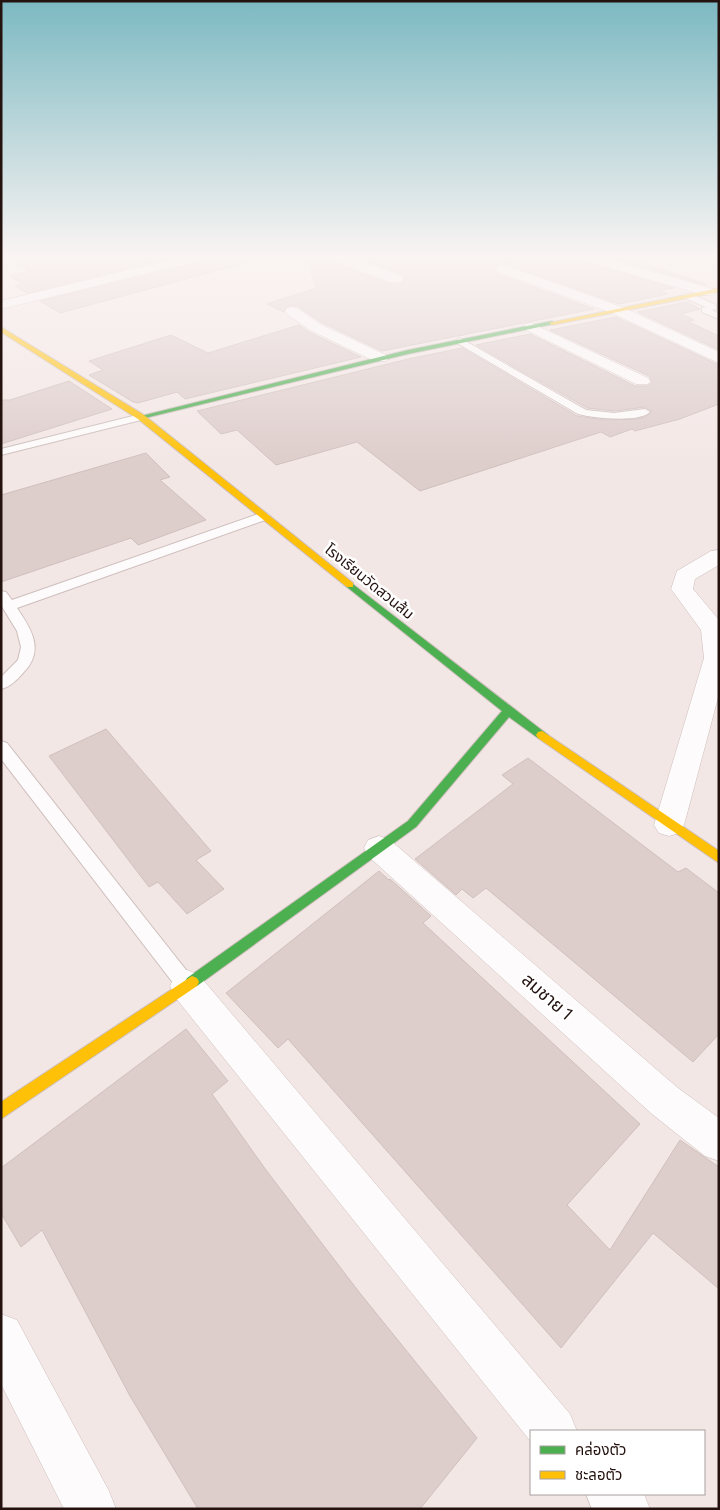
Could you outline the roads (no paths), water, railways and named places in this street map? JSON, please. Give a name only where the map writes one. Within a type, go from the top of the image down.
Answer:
[{"type":"street","points":[[311,324],[380,358]]},
{"type":"street","points":[[141,418],[380,358],[544,324]]},
{"type":"street","points":[[648,324],[719,358]]},
{"type":"street","points":[[531,327],[642,381]]},
{"type":"street","name":"โรงเรียนวัดสวนส้ม","points":[[1,328],[141,418],[508,711],[669,825],[719,858]]},
{"type":"street","points":[[669,825],[716,658],[714,630],[682,589],[684,576],[719,556]]},
{"type":"street","points":[[1,1111],[187,986],[412,824],[508,711]]},
{"type":"street","name":"สมชาย 1","points":[[379,848],[665,1101],[719,1142]]},
{"type":"street","points":[[187,986],[552,1430]]},
{"type":"street","points":[[1,1336],[91,1509]]},
{"type":"street","points":[[613,1495],[626,1509]]},
{"type":"lane","points":[[460,341],[582,412],[591,415],[616,416],[645,412]]},
{"type":"lane","points":[[1,452],[141,418]]},
{"type":"lane","points":[[1,684],[19,668],[28,656],[28,639],[5,600],[264,516]]},
{"type":"lane","points":[[1,747],[187,986]]}]
